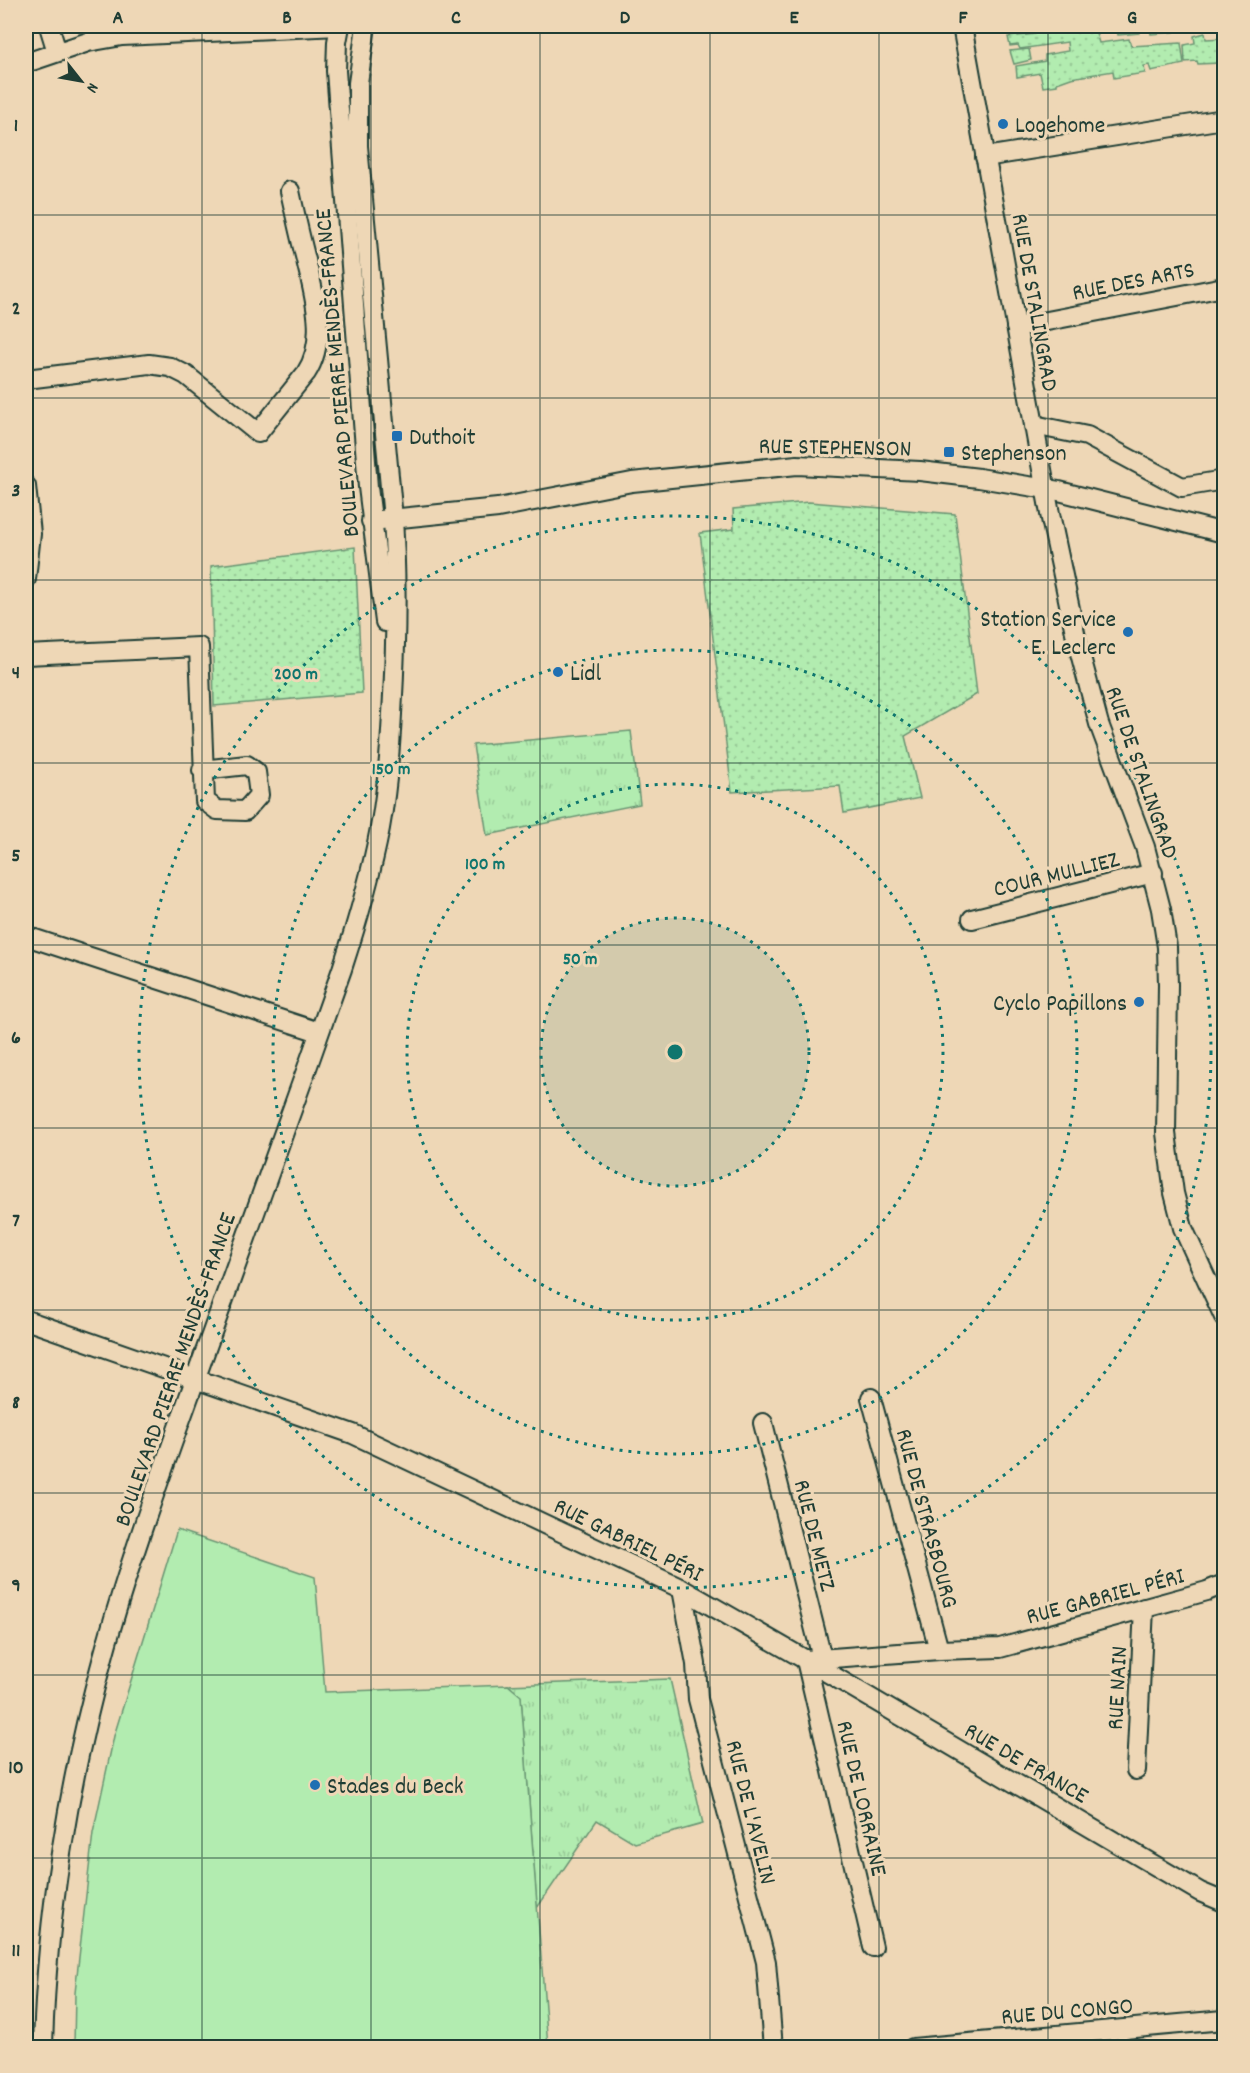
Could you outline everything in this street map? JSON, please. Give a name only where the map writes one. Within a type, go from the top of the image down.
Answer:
[{"type":"street","points":[[49,26],[57,52]]},
{"type":"street","points":[[26,63],[103,39],[122,36],[340,26]]},
{"type":"street","name":"BOULEVARD PIERRE MENDÈS-FRANCE","points":[[340,26],[336,55],[337,82],[371,521],[386,634],[392,716]]},
{"type":"street","name":"BOULEVARD PIERRE MENDÈS-FRANCE","points":[[43,2048],[48,1963],[61,1857],[93,1695],[124,1585],[358,919],[385,800],[395,648],[393,518],[358,146],[358,83],[366,26]]},
{"type":"street","name":"RUE DE STALINGRAD","points":[[962,26],[1062,572],[1092,700],[1153,873],[1161,909],[1167,947],[1174,1133],[1173,1192],[1184,1227],[1224,1317]]},
{"type":"street","points":[[985,157],[1224,119]]},
{"type":"street","points":[[26,379],[149,364],[170,367],[186,375],[258,433],[306,373],[316,347],[316,306],[290,191]]},
{"type":"street","name":"RUE DES ARTS","points":[[1016,327],[1224,286]]},
{"type":"street","points":[[1034,425],[1087,436],[1182,487],[1224,480]]},
{"type":"street","name":"RUE STEPHENSON","points":[[371,521],[498,508],[632,482],[797,465],[920,471],[1045,488],[1224,533]]},
{"type":"street","points":[[26,486],[31,534],[26,579]]},
{"type":"street","points":[[26,655],[199,647],[202,770]]},
{"type":"street","name":"COUR MULLIEZ","points":[[972,919],[1153,873]]},
{"type":"street","points":[[26,936],[319,1032]]},
{"type":"street","name":"RUE GABRIEL PÉRI","points":[[26,1320],[360,1437],[682,1590],[814,1659],[1000,1648],[1208,1592],[1224,1584]]},
{"type":"street","name":"RUE DE STRASBOURG","points":[[871,1398],[939,1650]]},
{"type":"street","name":"RUE DE METZ","points":[[763,1423],[814,1659]]},
{"type":"street","name":"RUE DE L'AVELIN","points":[[682,1590],[696,1664],[698,1699],[766,1962],[773,2048]]},
{"type":"street","name":"RUE NAIN","points":[[1136,1770],[1144,1608]]},
{"type":"street","name":"RUE DE FRANCE","points":[[814,1659],[1200,1892],[1224,1902]]},
{"type":"street","name":"RUE DE LORRAINE","points":[[814,1659],[873,1947]]},
{"type":"street","name":"RUE DU CONGO","points":[[913,2048],[1224,2020]]},
{"type":"green space","points":[[1010,26],[1033,26],[1034,28],[1094,26],[1099,43],[1129,39],[1131,46],[1181,43],[1184,64],[1151,71],[1149,65],[1144,66],[1145,73],[1114,78],[1113,71],[1071,78],[1057,85],[1043,87],[1040,73],[1017,77],[1016,66],[1045,61],[1045,55],[1068,51],[1067,42],[1020,49],[1018,45],[1010,46],[1008,37],[1035,33],[1010,36]]},
{"type":"green space","points":[[1116,26],[1138,26],[1139,33],[1118,35]]},
{"type":"green space","points":[[1150,26],[1196,26],[1175,29],[1174,32],[1151,34]]},
{"type":"green space","points":[[1205,33],[1206,39],[1224,38],[1224,55],[1219,56],[1220,63],[1185,62],[1184,45],[1195,43],[1194,36]]},
{"type":"green space","points":[[1029,49],[1031,60],[1014,64],[1010,51]]},
{"type":"green space","points":[[809,502],[955,514],[977,694],[905,736],[920,798],[844,813],[840,786],[732,792],[700,533],[734,529],[733,509]]},
{"type":"green space","points":[[355,547],[362,693],[214,706],[211,566]]},
{"type":"green space","points":[[631,731],[640,804],[487,835],[473,745]]},
{"type":"green space","name":"Stades du Beck","points":[[177,1530],[315,1577],[325,1692],[508,1685],[521,1696],[548,2047],[74,2047],[75,1993],[93,1833],[114,1736]]},
{"type":"green space","points":[[670,1679],[703,1824],[635,1843],[597,1820],[537,1908],[521,1697],[508,1685]]},
{"type":"place","name":"Logehome","points":[[1003,124]]},
{"type":"place","name":"Duthoit","points":[[397,436]]},
{"type":"place","name":"Stephenson","points":[[949,452]]},
{"type":"place","name":"Station Service E. Leclerc","points":[[1128,632]]},
{"type":"place","name":"Lidl","points":[[558,672]]},
{"type":"place","name":"Cyclo Papillons","points":[[1139,1002]]},
{"type":"place","name":"Stades du Beck","points":[[315,1785]]}]
